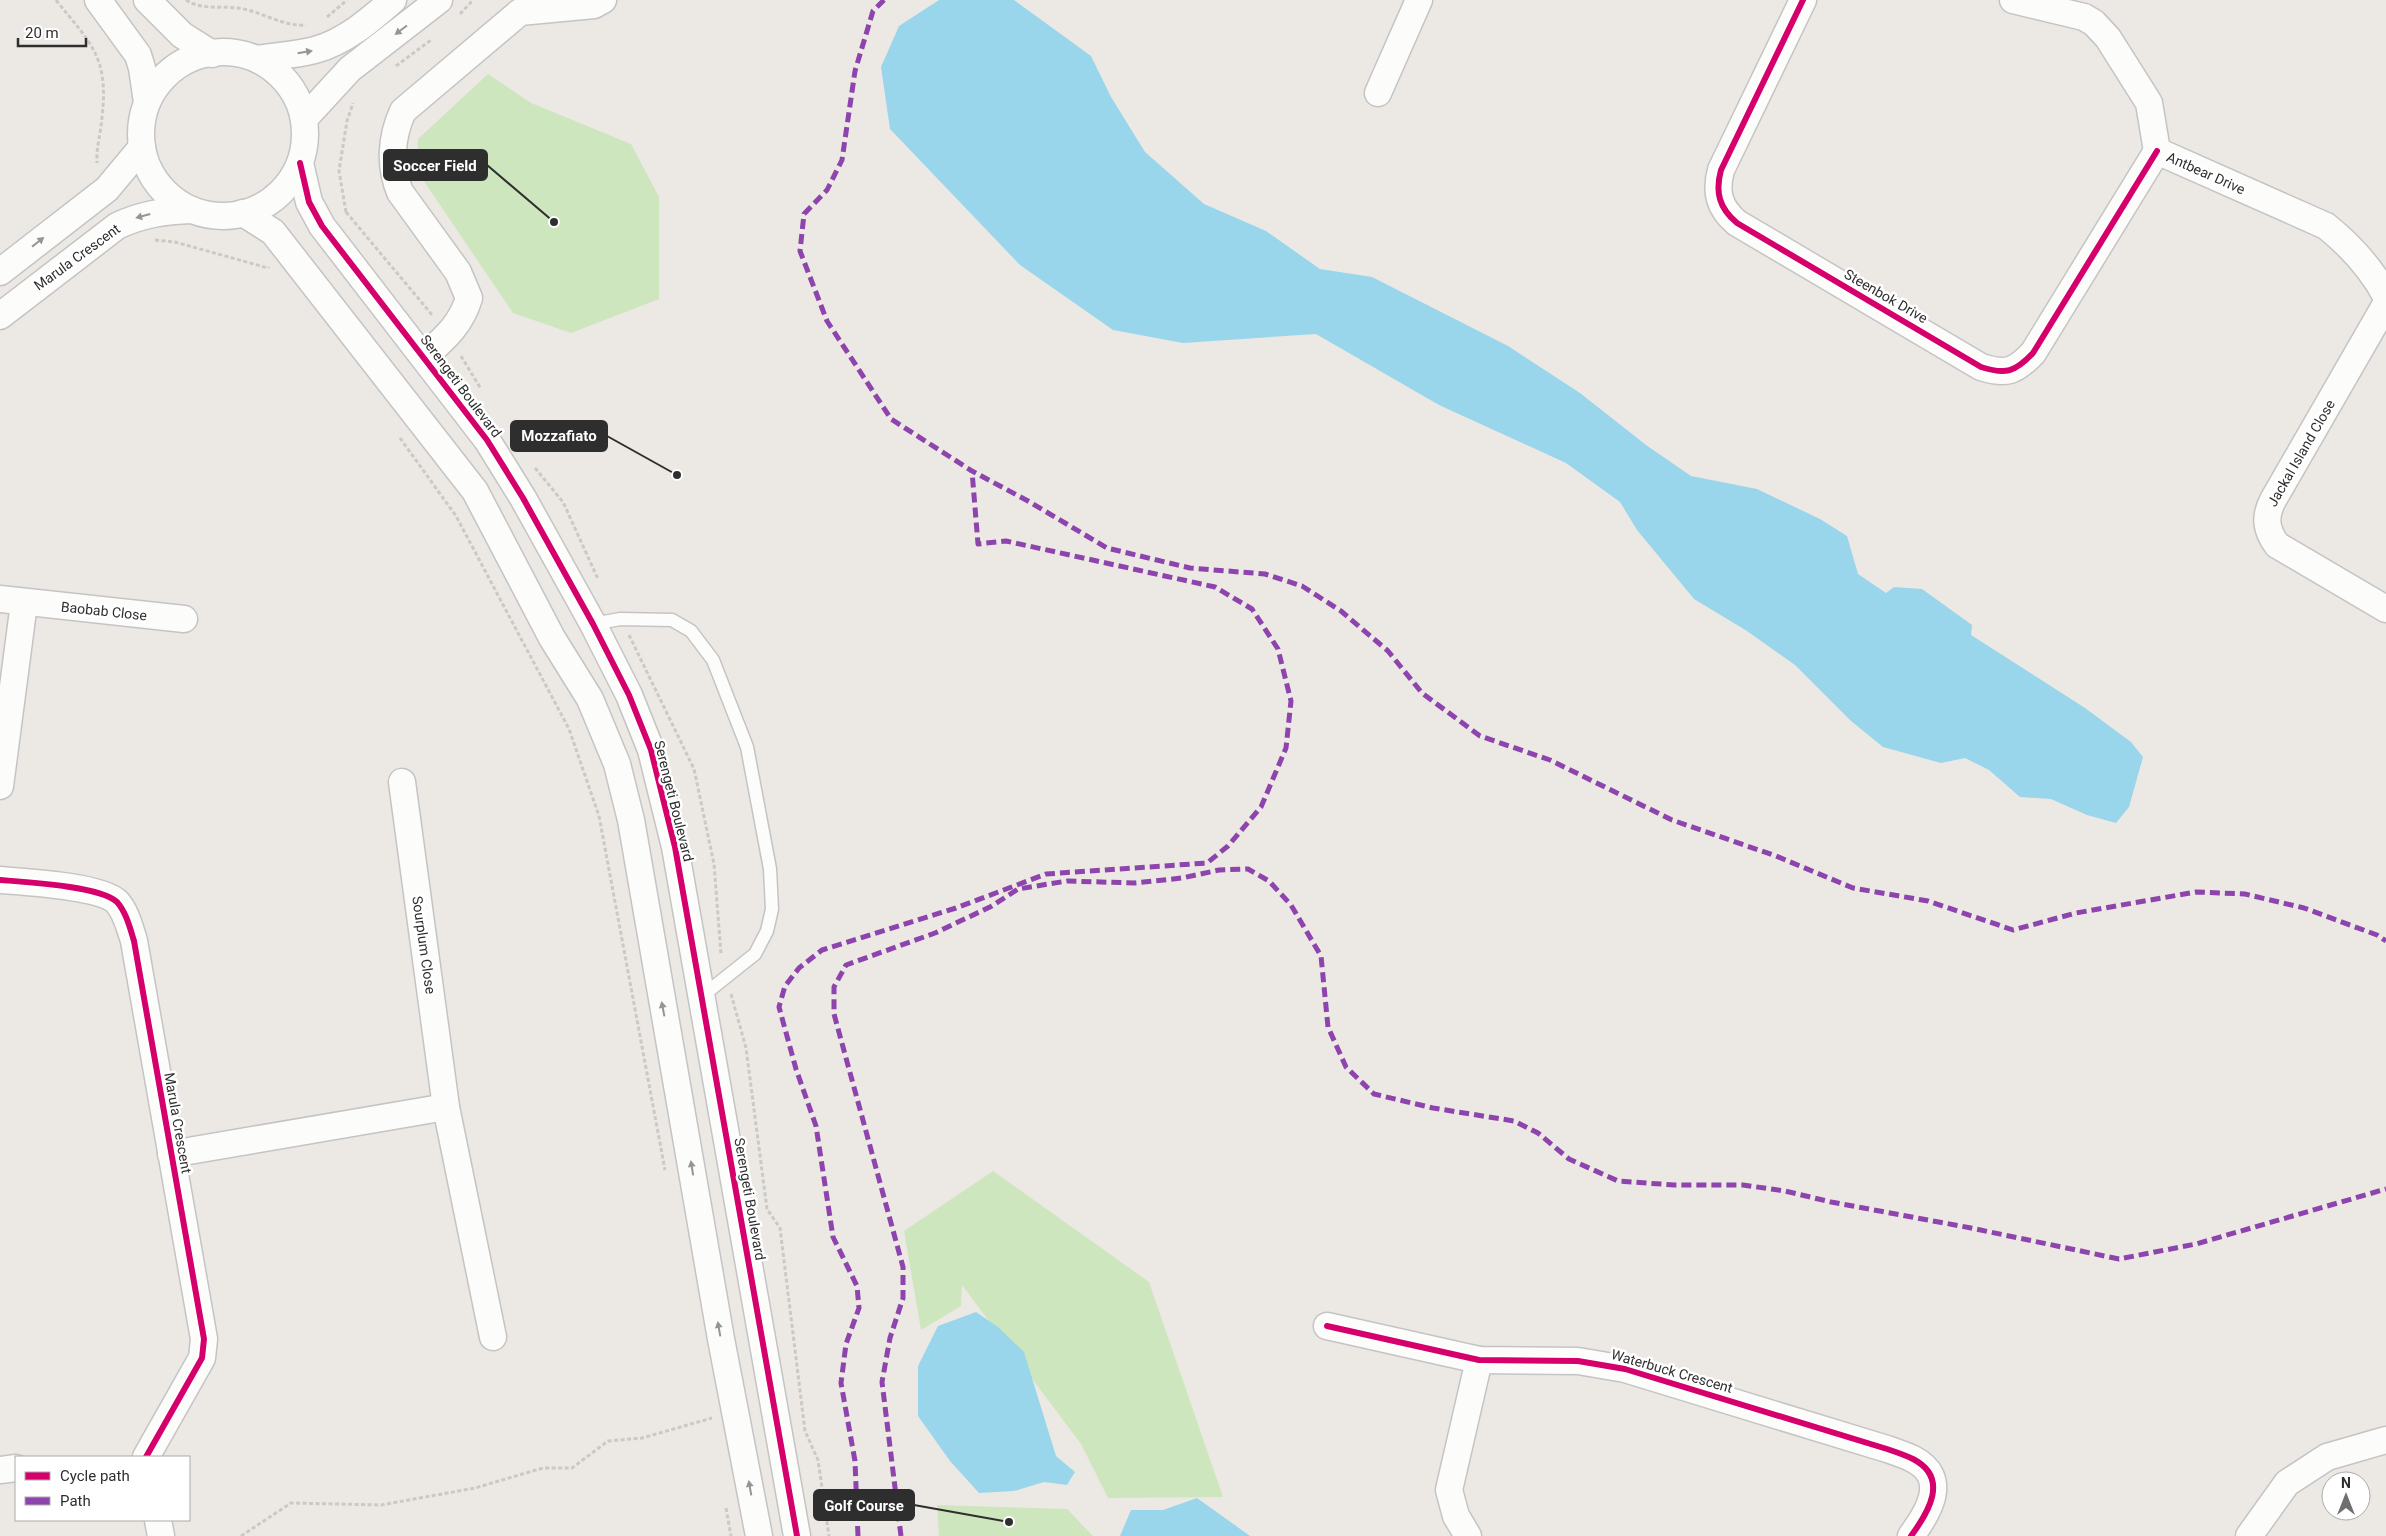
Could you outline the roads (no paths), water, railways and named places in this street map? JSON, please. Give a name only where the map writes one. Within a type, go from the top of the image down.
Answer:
[{"type":"street","points":[[98,0],[138,55],[147,102]]},
{"type":"street","points":[[147,0],[182,36],[212,54]]},
{"type":"street","points":[[257,59],[315,50],[333,44],[355,31],[393,0]]},
{"type":"street","points":[[304,119],[350,69],[439,0]]},
{"type":"street","points":[[424,357],[449,335],[461,319],[469,298],[458,272],[400,192],[394,178],[392,154],[396,126],[402,111],[520,12],[594,5],[603,0]]},
{"type":"street","points":[[1378,93],[1419,0]]},
{"type":"street","name":"Steenbok Drive","points":[[1803,0],[1721,170],[1718,182],[1721,205],[1737,223],[1981,366],[1998,372],[2012,370],[2033,353],[2157,150]]},
{"type":"street","name":"Antbear Drive","points":[[2013,0],[2084,17],[2094,23],[2108,38],[2149,104],[2157,150],[2326,226],[2356,253],[2375,276],[2386,296]]},
{"type":"street","points":[[232,53],[257,59],[279,74],[295,94],[304,119],[305,145],[297,172],[280,195],[256,210],[228,217],[200,214],[174,201],[154,181],[143,155],[140,127],[147,102],[161,80],[181,64],[212,54],[232,53]]},
{"type":"street","points":[[0,272],[107,189],[142,147]]},
{"type":"street","name":"Serengeti Boulevard","points":[[300,162],[309,202],[322,226],[487,440],[523,498],[593,624],[629,694],[651,750],[675,847],[797,1536]]},
{"type":"street","name":"Marula Crescent","points":[[0,316],[117,226],[131,219],[161,211],[192,210]]},
{"type":"street","points":[[243,213],[273,232],[290,252],[475,491],[552,638],[590,699],[616,764],[631,820],[721,1339],[736,1408],[759,1536]]},
{"type":"street","name":"Jackal Island Close","points":[[2386,304],[2272,500],[2268,510],[2267,521],[2267,530],[2277,545],[2386,609]]},
{"type":"street","name":"Baobab Close","points":[[0,786],[12,601],[184,619]]},
{"type":"street","name":"Sourplum Close","points":[[402,782],[446,1107],[493,1337]]},
{"type":"street","name":"Marula Crescent","points":[[0,880],[91,891],[109,896],[118,903],[129,924],[134,941],[201,1318],[204,1347],[202,1358],[187,1388],[147,1456]]},
{"type":"street","points":[[171,1154],[446,1107]]},
{"type":"street","name":"Waterbuck Crescent","points":[[1327,1326],[1479,1360],[1578,1361],[1625,1369],[1914,1459],[1930,1474],[1933,1483],[1933,1496],[1926,1516],[1911,1536]]},
{"type":"street","points":[[1468,1536],[1456,1516],[1449,1490],[1479,1360]]},
{"type":"street","points":[[2250,1536],[2287,1483],[2327,1457],[2386,1440]]},
{"type":"street","points":[[0,1470],[15,1468]]},
{"type":"street","points":[[158,1521],[161,1536]]},
{"type":"lane","points":[[593,624],[620,619],[672,620],[691,631],[713,660],[748,747],[770,869],[772,909],[767,931],[754,954],[701,997]]},
{"type":"water","points":[[939,0],[1014,0],[1091,56],[1111,97],[1145,152],[1204,204],[1266,231],[1320,269],[1372,277],[1508,346],[1580,393],[1646,445],[1691,476],[1757,489],[1820,519],[1847,536],[1858,574],[1886,593],[1894,587],[1922,589],[1972,625],[1971,635],[2085,708],[2131,742],[2143,757],[2129,807],[2116,823],[2087,815],[2051,799],[2020,797],[1989,770],[1965,758],[1941,763],[1883,747],[1851,721],[1795,665],[1747,631],[1694,599],[1637,530],[1620,502],[1566,463],[1439,405],[1316,334],[1183,343],[1113,330],[1020,265],[890,129],[881,67],[899,26]]},
{"type":"water","points":[[976,1312],[998,1327],[1024,1352],[1056,1456],[1075,1472],[1067,1485],[1044,1482],[1014,1491],[979,1493],[950,1461],[918,1416],[918,1366],[938,1326]]},
{"type":"water","points":[[1197,1498],[1250,1536],[1120,1536],[1131,1510],[1163,1510]]},
{"type":"place","name":"Soccer Field","points":[[554,222]]},
{"type":"place","name":"Mozzafiato","points":[[677,475]]},
{"type":"place","name":"Golf Course","points":[[1009,1522]]}]
